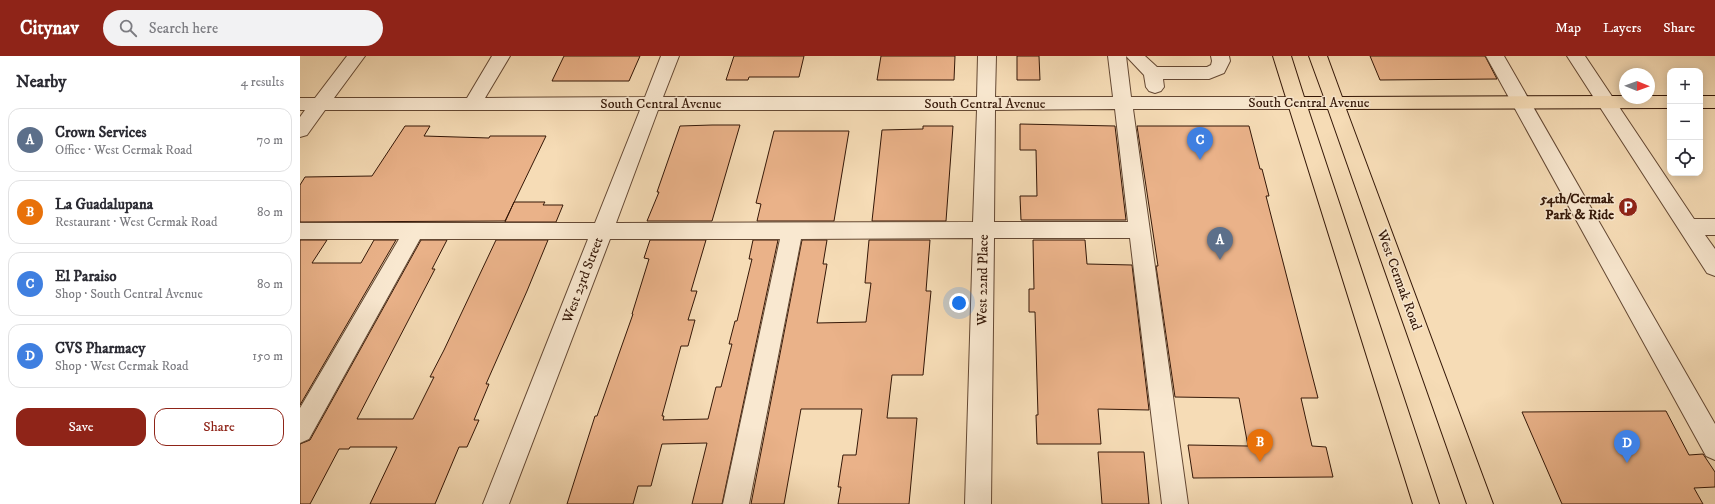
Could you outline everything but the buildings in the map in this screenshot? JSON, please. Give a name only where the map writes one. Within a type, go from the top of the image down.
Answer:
[{"type":"main road","points":[[1282,56],[1426,504]]},
{"type":"main road","name":"West Cermak Road","points":[[1318,56],[1480,504]]},
{"type":"main road","name":"South Central Avenue","points":[[1297,103],[1667,102]]},
{"type":"main road","points":[[1703,102],[1715,102]]},
{"type":"street","points":[[300,130],[356,56]]},
{"type":"street","points":[[472,104],[501,56]]},
{"type":"street","name":"West 23rd Street","points":[[496,504],[670,56]]},
{"type":"street","name":"West 22nd Place","points":[[978,504],[987,56]]},
{"type":"street","points":[[1117,56],[1175,504]]},
{"type":"street","points":[[1144,64],[1196,64],[1204,60],[1206,56]]},
{"type":"street","points":[[1144,64],[1208,73],[1218,69],[1221,61],[1220,56]]},
{"type":"street","points":[[1495,56],[1715,448]]},
{"type":"street","points":[[1576,56],[1715,267]]},
{"type":"street","points":[[1144,64],[1157,104]]},
{"type":"street","name":"South Central Avenue","points":[[300,104],[1297,103]]},
{"type":"street","points":[[1688,227],[1715,227]]},
{"type":"street","points":[[300,231],[1140,230]]},
{"type":"street","points":[[300,431],[414,231]]},
{"type":"street","points":[[736,504],[792,231]]},
{"type":"place","name":"El Paraiso","points":[[1200,160]]},
{"type":"place","name":"54th/Cermak Park & Ride","points":[[1628,207]]},
{"type":"place","name":"Crown Services","points":[[1220,260]]},
{"type":"place","name":"La Guadalupana","points":[[1260,462]]},
{"type":"place","name":"CVS Pharmacy","points":[[1627,463]]}]
